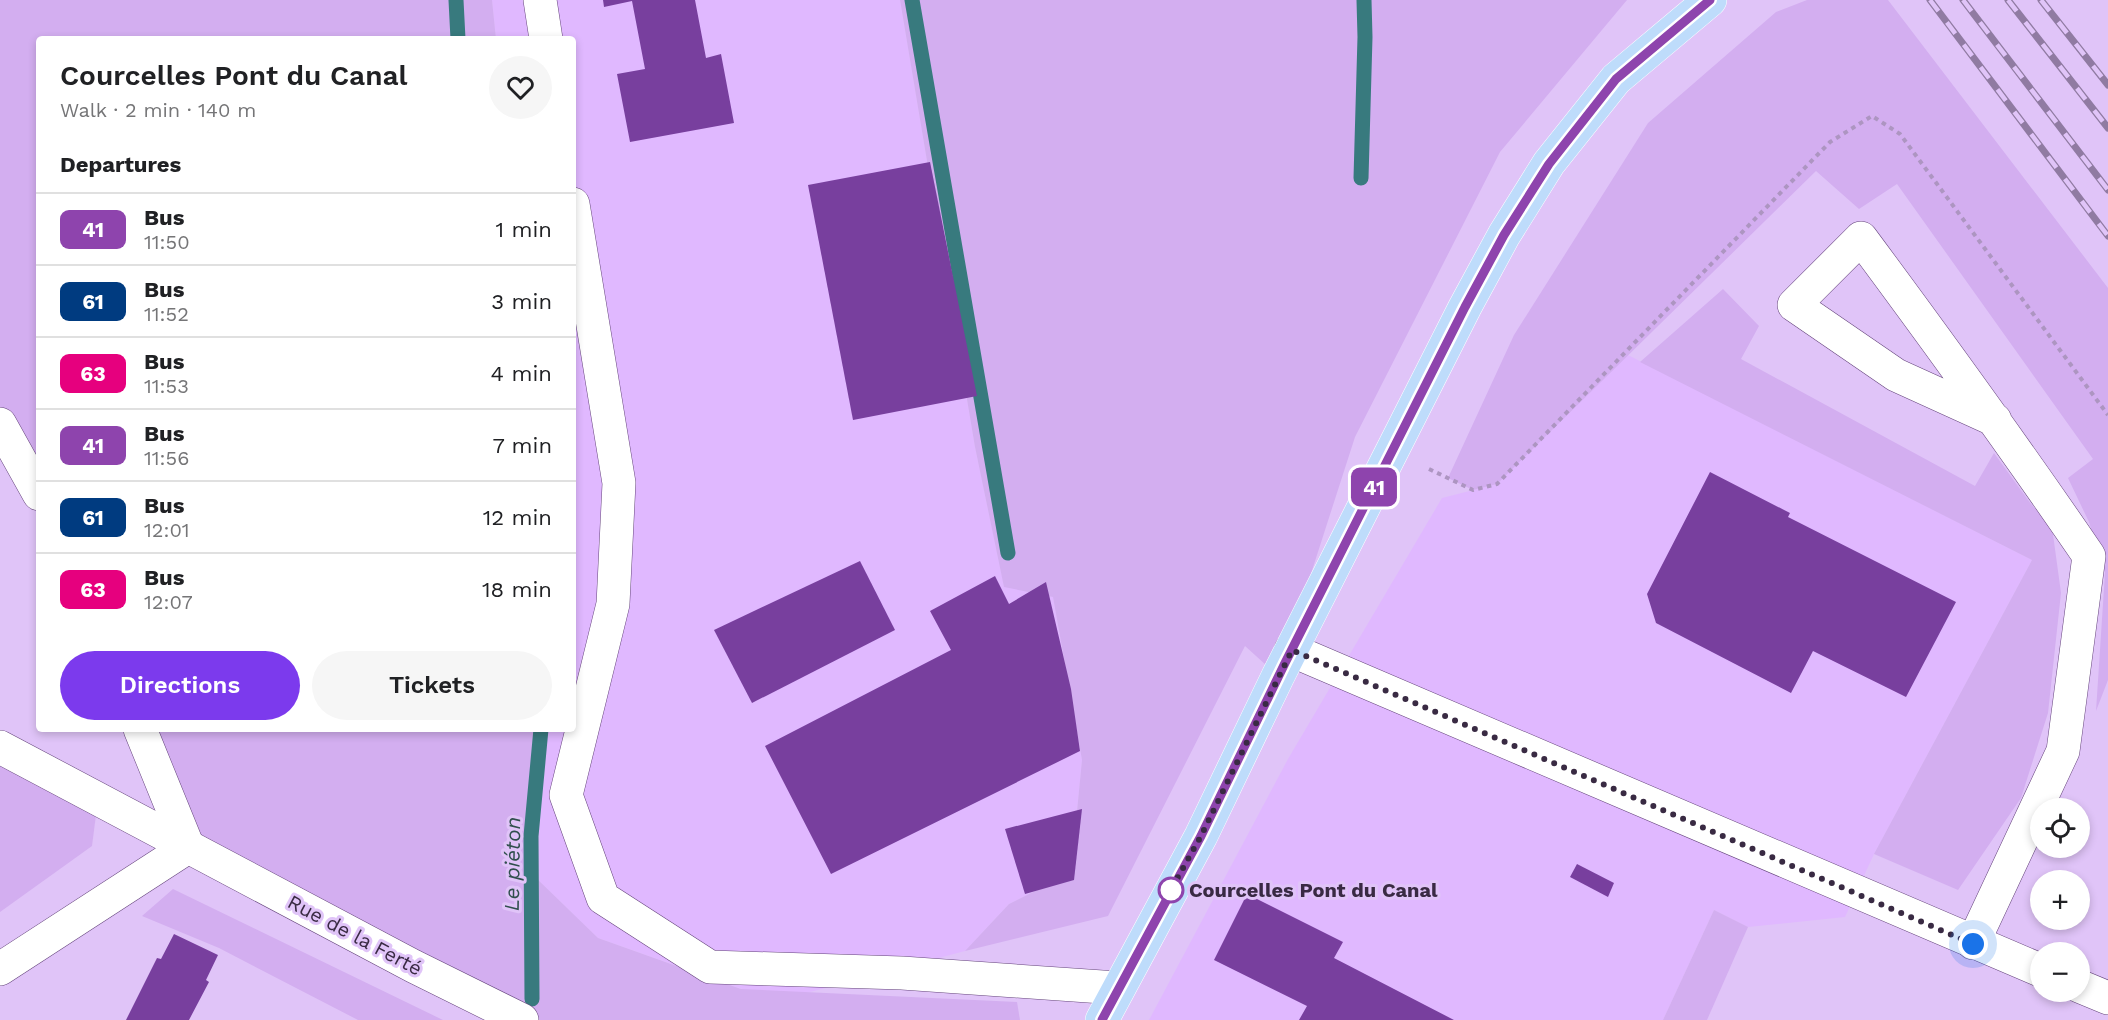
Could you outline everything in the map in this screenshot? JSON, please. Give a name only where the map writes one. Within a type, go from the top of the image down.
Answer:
[{"type":"main road","points":[[1102,1020],[1201,836],[1292,650],[1465,307],[1504,235],[1549,164],[1616,79],[1710,0]]},
{"type":"street","points":[[540,0],[546,36]]},
{"type":"street","points":[[576,222],[619,483],[613,604],[566,795],[603,898],[710,967],[902,973],[1118,988]]},
{"type":"street","points":[[1973,944],[2062,751],[2089,556],[1995,420],[1861,238],[1794,305],[1896,375],[1995,420]]},
{"type":"street","points":[[0,424],[36,489]]},
{"type":"street","points":[[1292,650],[1973,944],[2030,966]]},
{"type":"street","points":[[0,969],[188,847],[141,732]]},
{"type":"street","name":"Rue de la Ferté","points":[[0,747],[413,966],[522,1020]]},
{"type":"street","points":[[2090,991],[2108,998]]},
{"type":"shaded area","points":[[0,0],[492,0],[496,36],[36,36],[36,490],[0,432]]},
{"type":"shaded area","points":[[492,0],[900,0],[975,447],[1004,586],[1053,597],[1082,760],[1071,873],[1009,904],[965,951],[776,1001],[598,938],[532,874],[524,768],[540,732],[576,732],[576,36],[496,36]]},
{"type":"shaded area","points":[[900,0],[1627,0],[1500,152],[1355,437],[1278,676],[1245,646],[1108,916],[965,951],[1009,904],[1071,873],[1082,760],[1053,597],[1004,587],[975,447]]},
{"type":"shaded area","points":[[1807,0],[1888,0],[2108,288],[2108,680],[2096,711],[2105,573],[2089,522],[2068,478],[2093,459],[1897,184],[1859,209],[1816,171],[1497,484],[1473,490],[1448,478],[1514,335],[1648,123],[1776,12]]},
{"type":"shaded area","points":[[1723,289],[1759,326],[1741,359],[1975,486],[1994,453],[2031,504],[2052,527],[2061,593],[2048,713],[2021,798],[1958,890],[1874,854],[2032,560],[1640,362]]},
{"type":"shaded area","points":[[1624,353],[2032,560],[1874,854],[1845,917],[1748,927],[1714,910],[1663,1020],[1149,1020],[1288,759],[1442,498],[1497,484]]},
{"type":"shaded area","points":[[151,732],[543,732],[539,741],[532,874],[598,938],[741,989],[1017,1002],[1020,1020],[522,1020],[188,847]]},
{"type":"shaded area","points":[[0,766],[96,815],[92,846],[0,912]]},
{"type":"shaded area","points":[[173,889],[443,1020],[358,1020],[219,948],[142,916]]},
{"type":"shaded area","points":[[1714,910],[1748,927],[1707,1020],[1663,1020]]},
{"type":"building","points":[[603,0],[695,0],[706,58],[721,54],[734,123],[630,142],[617,74],[645,69],[632,1],[604,7]]},
{"type":"building","points":[[930,162],[977,396],[853,420],[808,185]]},
{"type":"building","points":[[1710,472],[1790,513],[1788,517],[1956,602],[1906,697],[1813,651],[1791,693],[1656,623],[1647,594]]},
{"type":"building","points":[[860,561],[895,630],[752,703],[714,630]]},
{"type":"building","points":[[995,576],[1009,604],[1046,582],[1071,689],[1080,751],[831,874],[765,746],[951,650],[930,611]]},
{"type":"building","points":[[1082,809],[1074,880],[1025,894],[1005,829]]},
{"type":"building","points":[[1577,864],[1614,883],[1608,897],[1570,877]]},
{"type":"building","points":[[1247,894],[1343,942],[1334,958],[1454,1020],[1299,1020],[1307,1006],[1214,960]]},
{"type":"building","points":[[174,934],[218,955],[206,980],[209,982],[189,1020],[126,1020],[157,958],[161,959]]},
{"type":"waterway","name":"Le piéton","points":[[456,0],[458,36]]},
{"type":"waterway","points":[[912,0],[1008,553]]},
{"type":"waterway","points":[[1361,178],[1364,0]]},
{"type":"waterway","name":"Le piéton","points":[[532,999],[531,836],[541,732]]},
{"type":"railway","points":[[1930,0],[2108,236]]},
{"type":"railway","points":[[1963,0],[2108,190]]},
{"type":"railway","points":[[2008,0],[2108,128]]},
{"type":"railway","points":[[2041,0],[2108,85]]},
{"type":"bus line","name":"41","points":[[1102,1020],[1201,836],[1285,663],[1465,307],[1504,235],[1549,164],[1616,79],[1710,0]]},
{"type":"place","name":"Courcelles Pont du Canal","points":[[1171,890]]},
{"type":"route","points":[[1171,890],[1169,893],[1201,836],[1292,650],[1973,944]]}]
